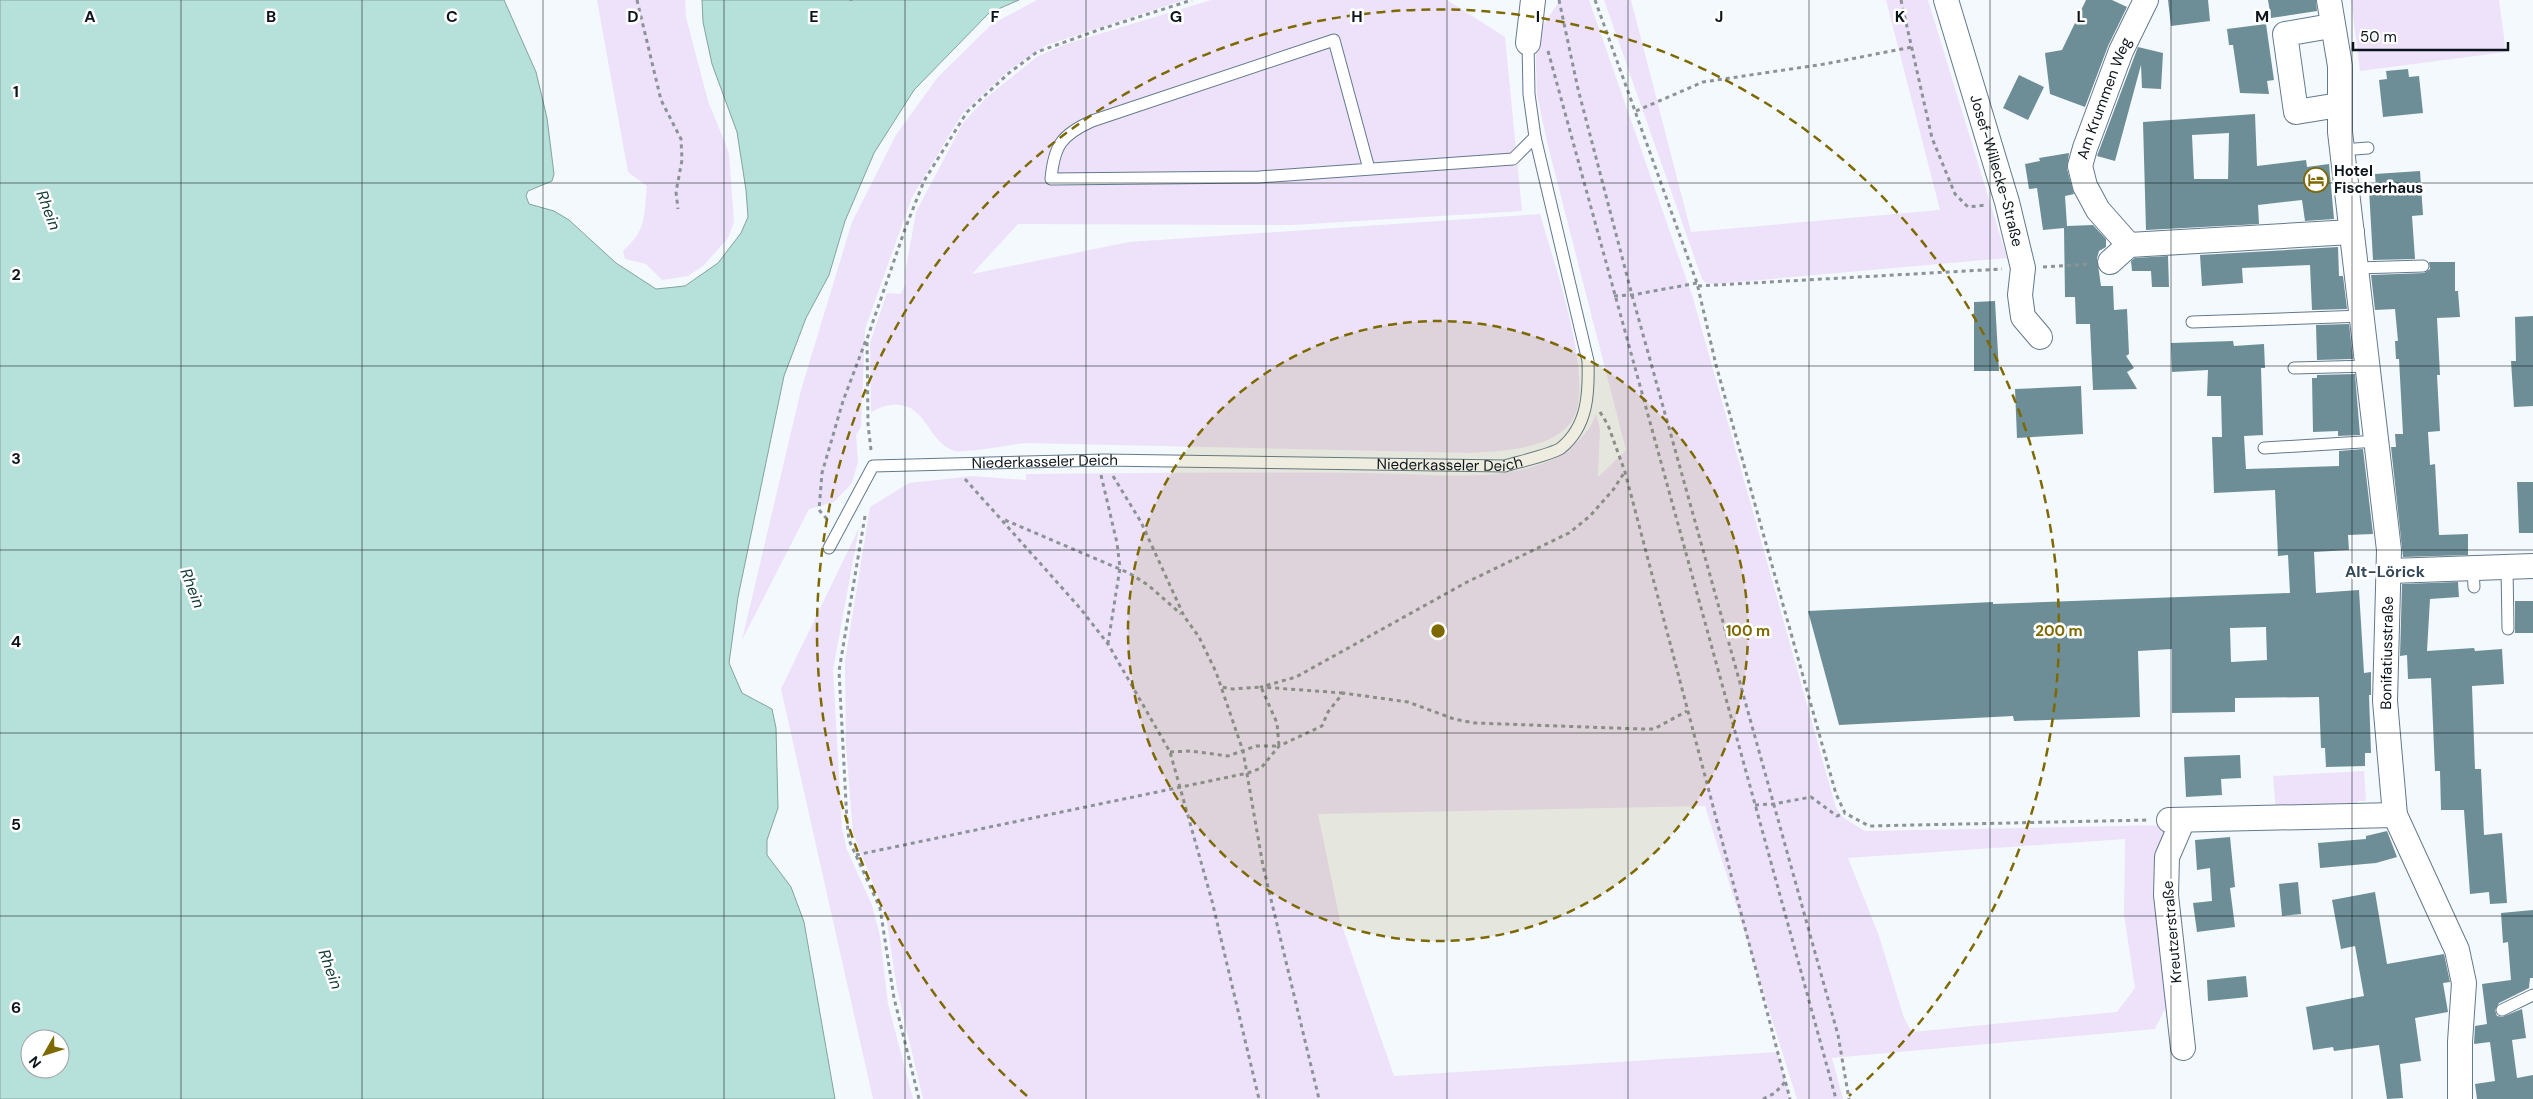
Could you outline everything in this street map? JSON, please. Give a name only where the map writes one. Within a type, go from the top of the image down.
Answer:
[{"type":"street","name":"Josef-Willecke-Straße","points":[[1946,0],[2007,202],[2023,268],[2020,295],[2022,317],[2040,337]]},
{"type":"street","name":"Am Krummen Weg","points":[[2129,245],[2098,210],[2085,186],[2080,166],[2121,52],[2146,0]]},
{"type":"street","name":"Bonifatiusstraße","points":[[2329,0],[2331,26],[2340,66],[2342,150],[2378,441],[2390,571],[2384,701],[2395,815],[2422,870],[2459,958],[2464,983],[2460,1042],[2460,1099]]},
{"type":"street","points":[[2331,26],[2285,34],[2296,112],[2340,105]]},
{"type":"street","points":[[2110,262],[2129,245],[2352,232]]},
{"type":"street","points":[[2390,571],[2473,578],[2507,567],[2533,566]]},
{"type":"street","points":[[2176,820],[2395,815]]},
{"type":"street","name":"Kreutzerstraße","points":[[2176,820],[2167,857],[2166,895],[2183,1048]]},
{"type":"lane","name":"Niederkasseler Deich","points":[[873,466],[1104,460],[1506,466],[1560,448],[1580,427],[1589,395],[1588,362],[1535,137],[1529,94],[1530,22]]},
{"type":"lane","points":[[1369,169],[1334,40],[1076,128],[1061,141],[1053,157],[1051,179],[1259,177],[1513,159],[1535,137]]},
{"type":"lane","points":[[2342,150],[2368,148]]},
{"type":"lane","points":[[2357,268],[2423,266]]},
{"type":"lane","points":[[2192,322],[2363,316]]},
{"type":"lane","points":[[2294,368],[2369,366]]},
{"type":"lane","points":[[2264,448],[2378,441]]},
{"type":"lane","points":[[829,548],[873,466]]},
{"type":"lane","points":[[2507,567],[2508,629]]},
{"type":"lane","points":[[2502,1010],[2533,995]]},
{"type":"path","points":[[637,0],[652,70],[662,100],[682,139],[682,160],[676,192],[678,209]]},
{"type":"path","points":[[834,538],[830,521],[819,510],[822,472],[843,401],[924,181],[967,112],[1009,73],[1038,52],[1101,29],[1192,0]]},
{"type":"path","points":[[1559,0],[1578,89],[1632,296],[1838,1035],[1849,1099]]},
{"type":"path","points":[[1596,0],[1698,284],[1716,365],[1769,557],[1836,794],[1845,813],[1870,826],[2176,820]]},
{"type":"path","points":[[1901,0],[1932,138],[1955,194],[1968,207],[2007,202]]},
{"type":"path","points":[[1530,22],[1544,35],[1614,296],[1836,1099]]},
{"type":"path","points":[[1636,111],[1703,82],[1825,64],[1912,47]]},
{"type":"path","points":[[1614,296],[1632,296],[1698,284],[2110,262]]},
{"type":"path","points":[[867,339],[868,424],[873,466]]},
{"type":"path","points":[[1589,395],[1608,425],[1625,472],[1790,1099]]},
{"type":"path","points":[[1104,460],[1100,473],[1117,543],[1120,568],[1108,644]]},
{"type":"path","points":[[1104,460],[1141,522],[1184,616],[1199,637],[1221,687],[1243,751],[1265,874],[1319,1099]]},
{"type":"path","points":[[952,465],[1080,608],[1108,644],[1170,752],[1212,901],[1260,1099]]},
{"type":"path","points":[[1261,687],[1296,677],[1467,582],[1569,533],[1590,516],[1613,490],[1625,472]]},
{"type":"path","points":[[866,508],[839,671],[846,822],[849,840],[880,908],[894,998],[919,1099]]},
{"type":"path","points":[[1002,519],[1120,568],[1148,585],[1184,616]]},
{"type":"path","points":[[1221,687],[1233,689],[1261,687],[1343,693],[1408,702],[1454,719],[1468,722],[1522,726],[1654,729],[1687,712]]},
{"type":"path","points":[[1261,687],[1277,723],[1280,746]]},
{"type":"path","points":[[856,855],[1180,785],[1248,773],[1261,768],[1280,746],[1322,726],[1328,712],[1343,693]]},
{"type":"path","points":[[1170,752],[1228,756],[1256,746],[1280,746]]},
{"type":"path","points":[[1755,805],[1774,804],[1812,797],[1837,816],[1845,813]]},
{"type":"path","points":[[1763,1099],[1775,1093],[1786,1082]]},
{"type":"shaded area","points":[[597,0],[685,0],[686,17],[708,101],[729,153],[734,222],[728,238],[703,266],[688,276],[662,280],[646,264],[625,259],[623,251],[641,229],[647,186],[628,172]]},
{"type":"shaded area","points":[[1037,0],[1184,0],[1047,45],[1009,70],[962,114],[912,197],[865,329],[861,427],[856,435],[858,462],[852,483],[834,502],[809,509],[742,640],[801,390],[852,222],[896,135],[938,77],[992,24]]},
{"type":"shaded area","points":[[1211,0],[1447,0],[1505,37],[1522,211],[1293,225],[1018,224],[972,274],[1129,242],[1540,214],[1570,319],[1579,378],[1578,403],[1572,421],[1563,431],[1552,438],[1525,447],[1470,453],[1024,443],[955,451],[946,447],[938,440],[920,416],[913,410],[904,406],[893,405],[878,408],[871,413],[870,343],[887,293],[901,294],[906,283],[905,273],[916,212],[963,123],[987,97],[1038,56],[1066,44]]},
{"type":"shaded area","points":[[1560,0],[1589,0],[1693,298],[1836,808],[1844,818],[1865,831],[2166,825],[2168,1003],[2155,1029],[1832,1058],[1843,1099],[1797,1099],[1705,806],[1318,814],[1340,920],[1394,1076],[1777,1052],[1790,1099],[923,1099],[897,989],[886,916],[853,833],[846,746],[845,661],[870,507],[909,483],[973,476],[1026,480],[1026,474],[1386,473],[1454,476],[1498,473],[1520,470],[1541,464],[1558,456],[1581,438],[1593,422],[1596,414],[1600,429],[1598,477],[1626,450],[1547,142],[1537,94],[1535,37]],"holes":[[[2125,839],[2124,914],[2135,988],[2117,1012],[1912,1032],[1904,1018],[1879,936],[1848,858]]]},
{"type":"shaded area","points":[[1604,0],[1631,0],[1691,232],[1940,210],[1886,0],[1928,0],[2007,258],[1714,284],[1706,283],[1702,279]]},
{"type":"shaded area","points":[[2351,0],[2499,0],[2506,52],[2360,71]]},
{"type":"shaded area","points":[[859,528],[833,670],[842,829],[847,850],[872,905],[880,936],[888,1004],[913,1099],[873,1099],[781,689]]},
{"type":"shaded area","points":[[2364,771],[2366,801],[2358,801],[2354,809],[2276,813],[2273,776]]},
{"type":"water","name":"Rhein","points":[[0,0],[504,0],[536,72],[547,118],[554,174],[552,181],[528,191],[526,196],[529,204],[554,211],[569,220],[616,263],[656,289],[685,286],[718,263],[741,233],[748,217],[737,132],[712,64],[703,22],[702,0],[1019,0],[989,13],[914,90],[874,153],[845,221],[829,275],[806,318],[784,376],[738,597],[729,663],[742,693],[772,709],[776,728],[778,808],[767,840],[767,855],[791,887],[804,922],[835,1099],[0,1099]]},
{"type":"building","points":[[2086,0],[2112,0],[2127,7],[2108,46],[2085,107],[2050,94],[2045,53],[2062,50]]},
{"type":"building","points":[[2168,0],[2208,0],[2210,21],[2171,26]]},
{"type":"building","points":[[2268,0],[2316,0],[2317,11],[2271,18]]},
{"type":"building","points":[[2266,24],[2274,80],[2267,81],[2269,94],[2240,93],[2233,45],[2229,45],[2227,29]]},
{"type":"building","points":[[2138,47],[2163,53],[2161,89],[2142,88],[2141,65],[2115,161],[2097,156]]},
{"type":"building","points":[[2408,69],[2409,77],[2419,76],[2423,113],[2383,117],[2379,80],[2387,79],[2386,71]]},
{"type":"building","points":[[2019,75],[2044,87],[2028,120],[2003,108]]},
{"type":"building","points":[[2255,114],[2257,166],[2306,160],[2307,167],[2329,164],[2334,219],[2305,221],[2302,200],[2258,205],[2259,224],[2146,230],[2143,122]],"holes":[[[2229,133],[2228,179],[2194,179],[2192,135]]]},
{"type":"building","points":[[2069,153],[2067,169],[2074,194],[2065,196],[2067,226],[2093,225],[2106,239],[2106,247],[2099,251],[2097,258],[2101,286],[2113,286],[2114,310],[2127,309],[2129,354],[2126,356],[2134,368],[2127,372],[2137,389],[2093,390],[2090,324],[2076,324],[2075,297],[2065,297],[2064,228],[2043,230],[2037,188],[2029,189],[2025,164],[2040,161],[2039,158]]},
{"type":"building","points":[[2420,171],[2423,215],[2412,216],[2415,259],[2373,260],[2369,189],[2376,189],[2375,174]]},
{"type":"building","points":[[2338,247],[2339,276],[2343,276],[2347,309],[2312,310],[2310,265],[2242,268],[2243,283],[2202,286],[2200,255]]},
{"type":"building","points":[[2168,256],[2169,287],[2152,287],[2151,271],[2132,271],[2131,261],[2135,258]]},
{"type":"building","points":[[2429,262],[2455,262],[2455,291],[2458,291],[2460,317],[2437,318],[2440,375],[2437,375],[2440,431],[2428,432],[2430,465],[2435,464],[2439,535],[2468,534],[2468,555],[2403,557],[2391,447],[2396,447],[2395,434],[2403,434],[2399,359],[2396,359],[2395,341],[2398,341],[2395,309],[2375,310],[2371,275],[2424,273],[2430,269]]},
{"type":"building","points":[[1995,301],[1999,371],[1974,371],[1974,302]]},
{"type":"building","points":[[2533,316],[2533,406],[2514,407],[2511,361],[2516,361],[2515,317]]},
{"type":"building","points":[[2349,324],[2353,359],[2317,360],[2316,325]]},
{"type":"building","points":[[2233,341],[2234,346],[2264,344],[2265,368],[2261,368],[2263,435],[2244,436],[2246,469],[2339,466],[2339,451],[2363,449],[2373,534],[2348,535],[2349,550],[2314,552],[2316,593],[2359,590],[2364,673],[2371,672],[2371,695],[2369,695],[2371,753],[2365,753],[2365,766],[2326,767],[2325,748],[2321,748],[2319,697],[2235,698],[2235,712],[2172,713],[2172,649],[2138,651],[2140,717],[2014,721],[2013,716],[1839,725],[1808,611],[1993,602],[1993,604],[2290,593],[2288,555],[2278,556],[2275,490],[2214,493],[2212,437],[2222,437],[2221,396],[2207,396],[2208,370],[2172,372],[2171,343]],"holes":[[[2266,627],[2267,660],[2231,662],[2230,628]]]},
{"type":"building","points":[[2355,374],[2360,435],[2338,436],[2338,431],[2313,432],[2312,378],[2317,378],[2317,375]]},
{"type":"building","points":[[2081,386],[2083,434],[2017,438],[2015,389]]},
{"type":"building","points":[[2517,482],[2533,482],[2533,533],[2519,533]]},
{"type":"building","points":[[2458,582],[2459,597],[2430,599],[2427,651],[2474,648],[2475,651],[2502,649],[2504,684],[2472,686],[2475,769],[2481,769],[2484,835],[2502,833],[2507,903],[2490,904],[2489,892],[2470,894],[2464,810],[2441,810],[2440,771],[2435,771],[2431,678],[2408,679],[2407,655],[2400,656],[2402,584]]},
{"type":"building","points":[[2515,601],[2533,601],[2533,633],[2515,633]]},
{"type":"building","points":[[2240,755],[2241,778],[2221,779],[2222,795],[2186,797],[2184,757]]},
{"type":"building","points":[[2387,831],[2397,857],[2376,863],[2320,868],[2318,843],[2366,839],[2366,836]]},
{"type":"building","points":[[2230,837],[2235,887],[2230,888],[2235,927],[2197,932],[2193,903],[2212,901],[2210,868],[2197,870],[2195,840]]},
{"type":"building","points":[[2298,882],[2301,914],[2282,916],[2279,884]]},
{"type":"building","points":[[2375,892],[2387,964],[2444,954],[2450,982],[2443,983],[2448,1012],[2415,1018],[2421,1061],[2400,1064],[2403,1098],[2387,1099],[2379,1045],[2334,1051],[2333,1047],[2313,1050],[2306,1007],[2364,996],[2355,946],[2341,949],[2332,900]]},
{"type":"building","points":[[2533,910],[2533,978],[2530,978],[2529,988],[2499,1003],[2495,1010],[2497,1016],[2502,1017],[2522,1009],[2526,1038],[2512,1040],[2517,1078],[2533,1075],[2533,1099],[2477,1099],[2475,1084],[2495,1081],[2490,1042],[2474,1044],[2475,1026],[2487,1024],[2482,984],[2511,980],[2508,942],[2503,943],[2501,913]]},
{"type":"building","points":[[2246,976],[2248,997],[2208,1001],[2207,980]]},
{"type":"place","name":"Hotel Fischerhaus","points":[[2316,180]]},
{"type":"district","name":"Alt-Lörick","points":[[2385,571]]}]
